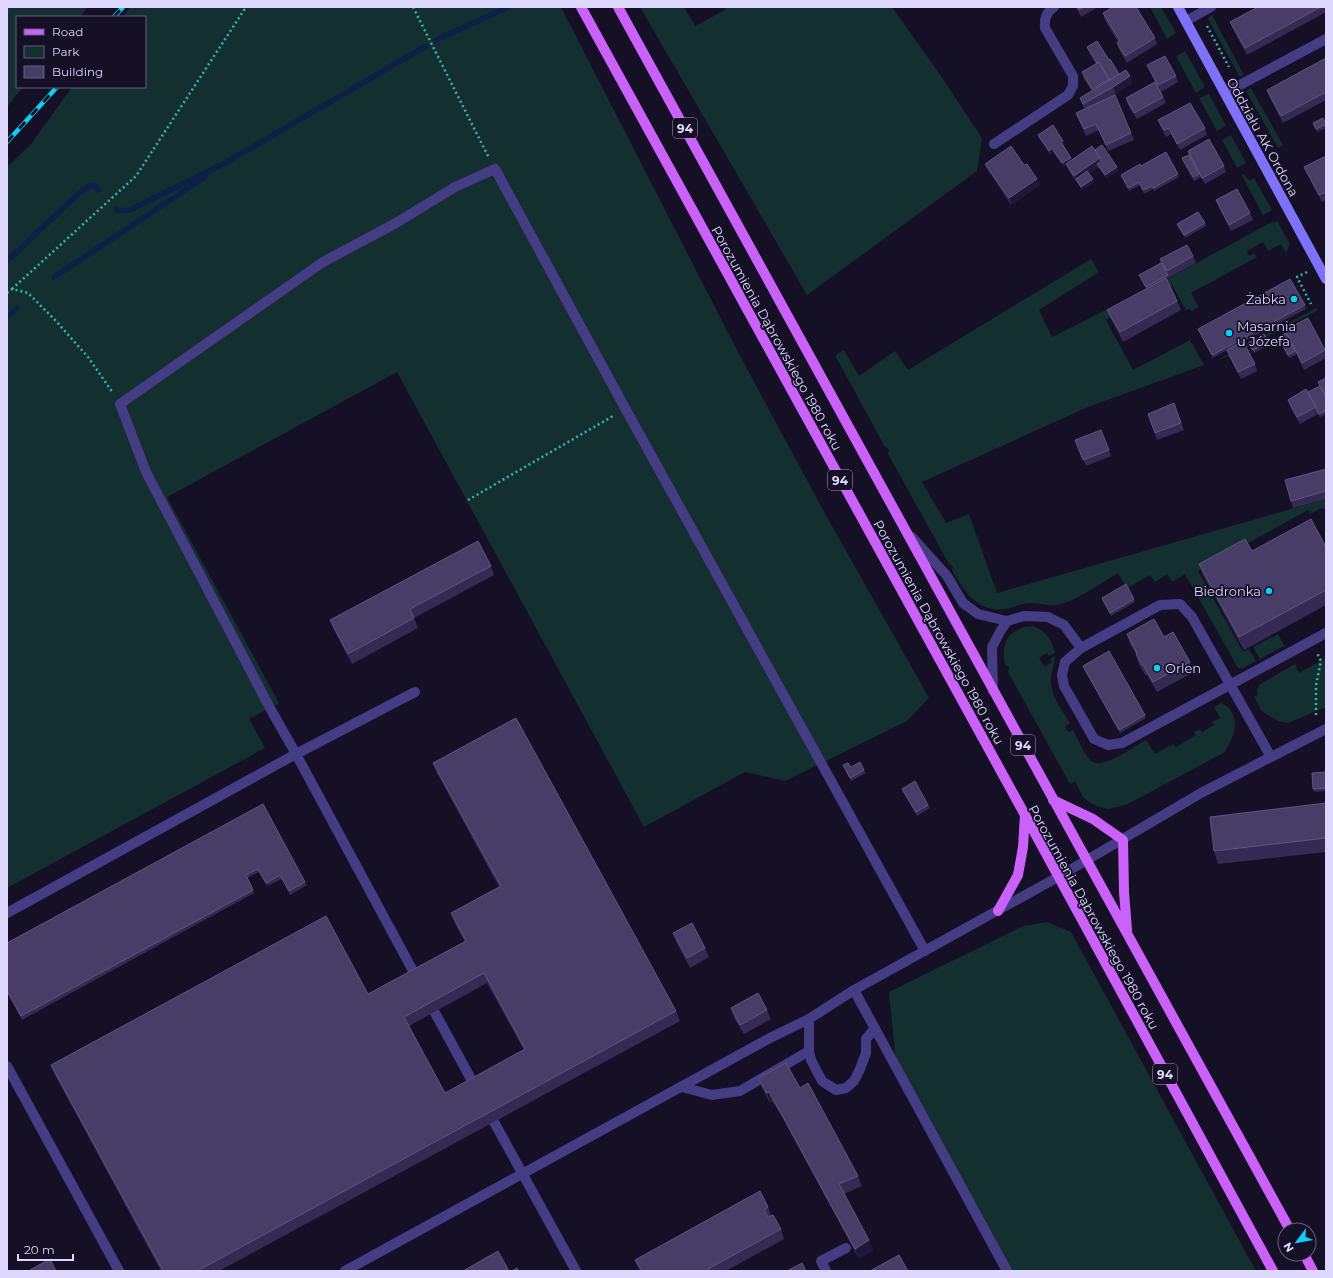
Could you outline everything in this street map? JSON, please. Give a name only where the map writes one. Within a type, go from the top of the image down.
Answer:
[{"type":"main road","name":"Porozumienia Dąbrowskiego 1980 roku","points":[[581,7],[1273,1271]]},
{"type":"main road","name":"Porozumienia Dąbrowskiego 1980 roku","points":[[618,7],[1286,1222]]},
{"type":"main road","points":[[1053,800],[1093,819],[1123,840],[1123,886],[1128,934]]},
{"type":"main road","points":[[998,911],[1018,875],[1023,847],[1024,815]]},
{"type":"main road","points":[[1308,1262],[1313,1271]]},
{"type":"street","points":[[994,144],[1068,95],[1073,86],[1073,76],[1045,28],[1044,22],[1048,12],[1054,7]]},
{"type":"street","name":"Oddziału AK Ordona","points":[[1178,7],[1326,279]]},
{"type":"street","points":[[1186,22],[1211,7]]},
{"type":"street","points":[[1225,93],[1326,39]]},
{"type":"street","points":[[576,1271],[270,708],[146,472],[120,404],[182,359],[323,262],[396,223],[455,187],[495,169],[625,408],[925,951]]},
{"type":"street","points":[[908,533],[947,576],[963,603],[978,614],[1007,621],[1024,616],[1048,617],[1064,625],[1081,648]]},
{"type":"street","points":[[1271,756],[1230,684],[1192,618],[1180,604],[1160,605],[1081,648],[1065,662],[1062,675],[1064,686],[1094,739],[1108,745],[1122,743],[1230,684],[1326,633]]},
{"type":"street","points":[[993,691],[992,647],[1000,630],[1007,621]]},
{"type":"street","points":[[7,913],[296,754],[415,692]]},
{"type":"street","points":[[345,1271],[770,1038],[809,1019],[854,990],[1087,861],[1201,793],[1271,756],[1326,730]]},
{"type":"street","points":[[854,990],[1006,1271]]},
{"type":"street","points":[[809,1019],[809,1051],[811,1060],[822,1081],[836,1090],[846,1088],[854,1081],[866,1053],[866,1039],[875,1028]]},
{"type":"street","points":[[682,1087],[712,1095],[740,1091],[809,1051]]},
{"type":"street","points":[[7,1066],[119,1271]]},
{"type":"street","points":[[826,1271],[821,1261],[846,1248]]},
{"type":"path","points":[[7,293],[136,176],[246,7]]},
{"type":"path","points":[[413,7],[495,169]]},
{"type":"path","points":[[1307,272],[1297,277],[1311,304]]},
{"type":"path","points":[[12,290],[28,293],[54,320],[88,357],[120,404]]},
{"type":"path","points":[[468,500],[625,408]]},
{"type":"path","points":[[1311,641],[1321,660],[1316,685],[1316,715]]},
{"type":"green space","points":[[7,7],[88,7],[81,16],[16,16],[16,88],[22,88],[7,107]]},
{"type":"green space","points":[[130,7],[561,7],[739,354],[828,519],[929,698],[907,721],[785,781],[745,772],[644,827],[397,372],[167,497],[279,703],[249,719],[265,748],[7,888],[7,167],[31,144],[71,88],[146,88],[146,16],[124,16]]},
{"type":"green space","points":[[640,7],[684,7],[695,26],[725,10],[724,7],[892,7],[939,73],[982,138],[977,171],[807,295]]},
{"type":"green space","points":[[1150,7],[1161,7],[1176,33],[1167,39]]},
{"type":"green space","points":[[1212,15],[1244,75],[1239,76],[1208,19]]},
{"type":"green space","points":[[1185,51],[1205,87],[1196,93],[1176,56]]},
{"type":"green space","points":[[1251,88],[1283,145],[1278,148],[1246,91]]},
{"type":"green space","points":[[1209,94],[1226,126],[1217,131],[1199,98]]},
{"type":"green space","points":[[1231,135],[1246,163],[1237,168],[1222,140]]},
{"type":"green space","points":[[1241,174],[1243,174],[1250,181],[1254,178],[1272,210],[1263,215]]},
{"type":"green space","points":[[1277,221],[1290,244],[1286,253],[1281,244],[1268,251],[1263,242],[1247,251],[1249,256],[1255,254],[1257,257],[1191,293],[1199,307],[1191,311],[1189,309],[1186,310],[1172,285],[1106,320],[1133,370],[1190,340],[1204,365],[1088,407],[922,482],[946,523],[969,514],[997,593],[1326,499],[1326,508],[1319,509],[1311,514],[1308,510],[1198,571],[1243,652],[1249,649],[1256,661],[1243,668],[1238,668],[1185,574],[1172,582],[1167,574],[1155,582],[1150,575],[1127,588],[1118,573],[1079,596],[1056,605],[1028,603],[1004,609],[995,609],[979,604],[966,592],[952,570],[952,565],[949,564],[888,454],[888,448],[885,447],[836,357],[837,354],[844,350],[859,376],[895,351],[908,370],[1091,259],[1099,272],[1039,310],[1052,337],[1169,278],[1268,224]]},
{"type":"green space","points":[[1316,308],[1317,311],[1229,356],[1216,361]]},
{"type":"green space","points":[[1032,626],[1041,630],[1048,636],[1054,648],[1055,653],[1049,656],[1047,653],[1039,658],[1045,667],[1052,662],[1050,659],[1055,656],[1051,683],[1054,696],[1070,723],[1065,727],[1068,732],[1073,730],[1084,752],[1093,762],[1098,763],[1111,760],[1146,740],[1155,754],[1173,744],[1176,747],[1196,735],[1194,732],[1200,729],[1202,732],[1214,725],[1212,722],[1220,718],[1214,707],[1221,703],[1227,706],[1235,720],[1234,734],[1225,752],[1128,804],[1109,809],[1092,804],[1083,797],[1075,781],[1070,784],[1008,672],[1008,666],[1005,665],[1004,650],[1008,638],[1017,630]]},
{"type":"green space","points":[[1278,634],[1284,646],[1260,659],[1253,647]]},
{"type":"green space","points":[[1326,658],[1326,707],[1288,723],[1278,721],[1261,710],[1254,696],[1258,695],[1257,690],[1259,685],[1295,664],[1299,673]]},
{"type":"green space","points":[[1047,922],[1071,932],[1256,1271],[1011,1271],[896,1063],[889,992],[1023,926]]},
{"type":"building","points":[[1077,7],[1084,7],[1079,10]]},
{"type":"building","points":[[1113,7],[1136,7],[1155,38],[1125,56],[1117,43],[1120,41],[1103,13]]},
{"type":"building","points":[[1258,7],[1321,7],[1245,48],[1230,22]]},
{"type":"building","points":[[1097,41],[1119,74],[1109,80],[1099,62],[1097,63],[1087,47]]},
{"type":"building","points":[[1165,56],[1176,76],[1158,85],[1147,65]]},
{"type":"building","points":[[1326,58],[1326,92],[1281,116],[1267,90]]},
{"type":"building","points":[[1099,62],[1109,79],[1092,89],[1082,72]]},
{"type":"building","points":[[1126,70],[1130,76],[1083,104],[1080,98]]},
{"type":"building","points":[[1155,82],[1163,97],[1134,113],[1126,98]]},
{"type":"building","points":[[1115,95],[1131,133],[1106,145],[1096,124],[1084,129],[1076,113]]},
{"type":"building","points":[[1190,103],[1205,128],[1177,144],[1169,128],[1164,130],[1158,120]]},
{"type":"building","points":[[1323,118],[1326,124],[1316,129],[1313,123]]},
{"type":"building","points":[[1053,125],[1071,158],[1062,163],[1052,148],[1049,151],[1038,135]]},
{"type":"building","points":[[1209,139],[1224,166],[1202,178],[1188,151]]},
{"type":"building","points":[[1102,145],[1117,167],[1105,175],[1097,164],[1101,161],[1095,150]]},
{"type":"building","points":[[1011,146],[1024,165],[1027,164],[1037,179],[1009,198],[985,164]]},
{"type":"building","points":[[1092,146],[1100,158],[1074,176],[1066,164]]},
{"type":"building","points":[[1166,152],[1178,174],[1153,188],[1152,186],[1143,190],[1139,182],[1128,188],[1121,175]]},
{"type":"building","points":[[1189,155],[1199,174],[1193,177],[1182,158]]},
{"type":"building","points":[[1326,156],[1326,192],[1319,195],[1304,167]]},
{"type":"building","points":[[1087,171],[1093,179],[1081,187],[1076,179]]},
{"type":"building","points":[[1237,189],[1250,213],[1229,225],[1216,200]]},
{"type":"building","points":[[1198,212],[1205,223],[1184,235],[1177,224]]},
{"type":"building","points":[[1187,245],[1193,256],[1167,271],[1160,259]]},
{"type":"building","points":[[1161,263],[1168,275],[1146,287],[1139,275]]},
{"type":"building","points":[[1166,278],[1177,301],[1120,332],[1107,310]]},
{"type":"building","points":[[1290,279],[1305,305],[1212,355],[1198,329]]},
{"type":"building","points":[[1308,318],[1325,350],[1302,363],[1285,330]]},
{"type":"building","points":[[1286,333],[1295,351],[1288,355],[1278,337]]},
{"type":"building","points":[[1264,334],[1268,342],[1253,350],[1248,343]]},
{"type":"building","points":[[1243,341],[1255,364],[1238,372],[1227,350]]},
{"type":"building","points":[[1326,378],[1326,396],[1318,382]]},
{"type":"building","points":[[1320,386],[1326,397],[1326,410],[1319,414],[1308,392]]},
{"type":"building","points":[[1306,389],[1316,407],[1297,417],[1288,400]]},
{"type":"building","points":[[1174,403],[1181,423],[1155,433],[1148,414]]},
{"type":"building","points":[[1101,430],[1109,450],[1083,460],[1075,440]]},
{"type":"building","points":[[1326,469],[1326,491],[1291,501],[1285,480]]},
{"type":"building","name":"Biedronka","points":[[1311,519],[1326,547],[1326,590],[1239,637],[1199,564],[1245,539],[1252,551]]},
{"type":"building","points":[[478,541],[491,566],[410,609],[414,618],[348,654],[330,620]]},
{"type":"building","points":[[1126,584],[1134,599],[1110,613],[1102,598]]},
{"type":"building","points":[[1154,619],[1164,637],[1173,632],[1190,662],[1153,682],[1136,654],[1137,653],[1127,634]]},
{"type":"building","points":[[1109,651],[1145,715],[1119,730],[1083,666]]},
{"type":"building","points":[[516,718],[676,1011],[197,1271],[163,1271],[51,1065],[326,916],[368,994],[466,941],[451,913],[501,886],[433,763]],"holes":[[[484,973],[525,1049],[445,1093],[404,1017]]]},
{"type":"building","points":[[860,762],[864,770],[850,778],[843,765],[848,763],[851,767]]},
{"type":"building","points":[[1326,772],[1326,788],[1313,789],[1312,773]]},
{"type":"building","points":[[915,781],[928,805],[916,812],[902,789]]},
{"type":"building","points":[[1326,803],[1326,838],[1214,851],[1210,817]]},
{"type":"building","points":[[263,804],[305,882],[289,891],[280,875],[266,883],[258,869],[246,875],[253,890],[21,1016],[7,991],[7,943]]},
{"type":"building","points":[[692,923],[705,948],[687,958],[673,933]]},
{"type":"building","points":[[758,993],[767,1010],[740,1025],[731,1008]]},
{"type":"building","points":[[786,1063],[800,1088],[808,1083],[858,1176],[839,1184],[869,1240],[855,1249],[776,1104],[758,1078]]},
{"type":"building","points":[[760,1191],[768,1207],[764,1210],[768,1217],[773,1215],[781,1229],[708,1269],[709,1271],[642,1271],[635,1260]]},
{"type":"building","points":[[498,1251],[509,1271],[463,1271]]},
{"type":"building","points":[[899,1255],[908,1271],[870,1271]]},
{"type":"building","points":[[50,1259],[56,1271],[30,1271],[30,1270]]},
{"type":"building","points":[[802,1263],[806,1271],[787,1271]]},
{"type":"building","points":[[517,1268],[519,1271],[512,1271]]},
{"type":"waterway","points":[[436,40],[508,7]]},
{"type":"waterway","points":[[116,209],[119,211],[130,210],[225,163],[426,46]]},
{"type":"waterway","points":[[54,277],[205,177]]},
{"type":"waterway","points":[[7,261],[78,194],[89,186],[96,186],[98,190]]},
{"type":"waterway","points":[[7,317],[17,308]]},
{"type":"railway","points":[[115,16],[123,7]]},
{"type":"railway","points":[[7,142],[56,88]]},
{"type":"place","name":"Żabka","points":[[1294,299]]},
{"type":"place","name":"Masarnia u Józefa","points":[[1229,333]]},
{"type":"place","name":"Biedronka","points":[[1269,591]]},
{"type":"place","name":"Orlen","points":[[1157,668]]}]
